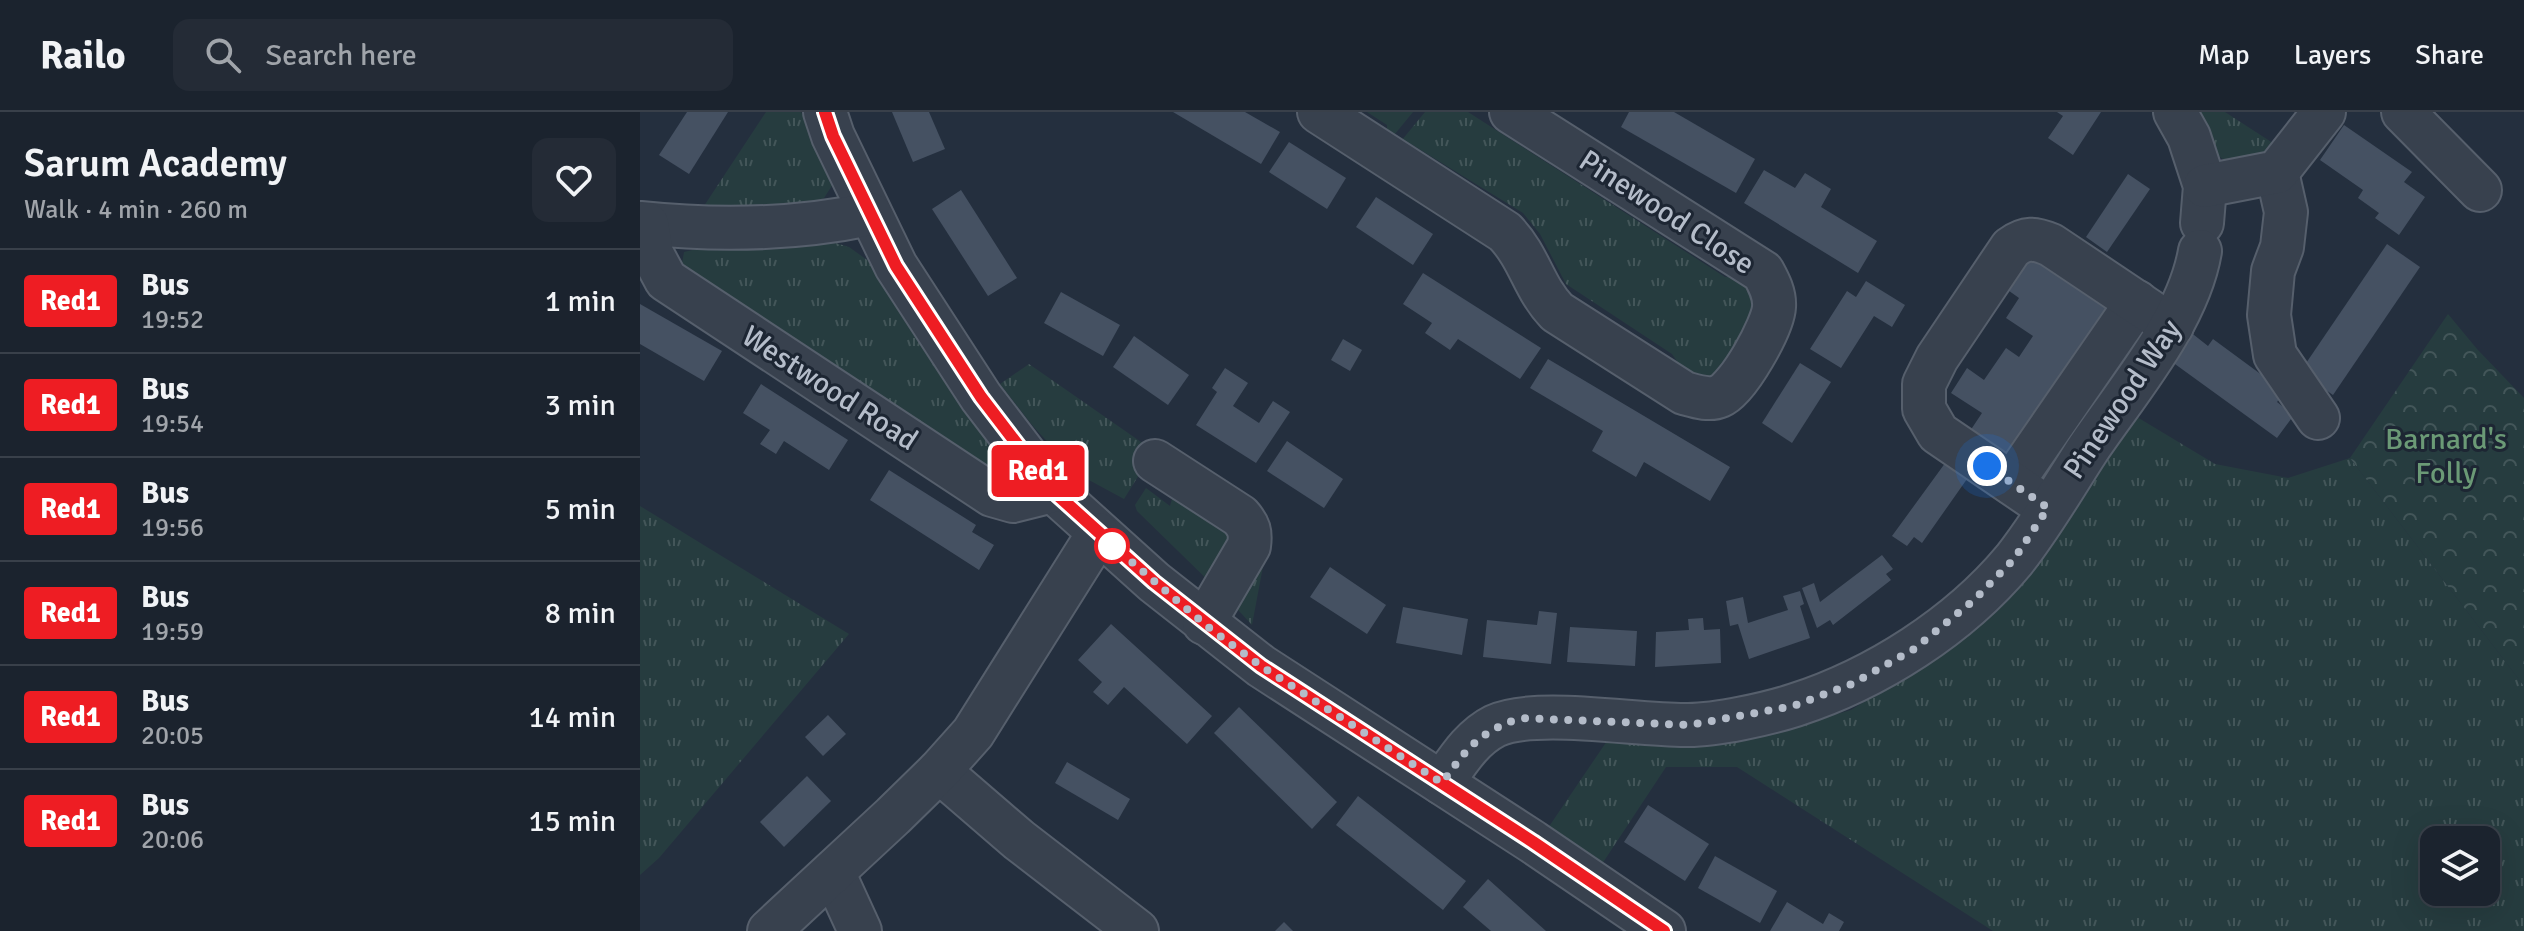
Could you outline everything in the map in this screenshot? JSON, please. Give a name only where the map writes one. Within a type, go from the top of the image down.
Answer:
[{"type":"street","points":[[825,112],[833,136],[896,266],[981,397],[1053,491],[1098,534],[1204,623],[1261,666],[1664,931]]},
{"type":"street","name":"Pinewood Close","points":[[1319,112],[1505,232],[1521,248],[1545,299],[1557,312],[1684,393],[1702,398],[1721,396],[1736,383],[1770,325],[1774,307],[1773,291],[1763,272],[1511,112]]},
{"type":"street","points":[[2175,112],[2189,137],[2202,220],[2277,172],[2324,112]]},
{"type":"street","points":[[2403,112],[2480,190]]},
{"type":"street","points":[[2277,172],[2286,212],[2282,247],[2273,271],[2269,315],[2275,355],[2318,418]]},
{"type":"street","points":[[643,224],[759,228],[824,224],[870,214]]},
{"type":"street","name":"Pinewood Way","points":[[1442,783],[1469,745],[1494,727],[1520,718],[1690,725],[1793,706],[1852,684],[1914,649],[1974,600],[2014,559],[2172,326],[2196,276],[2202,220]]},
{"type":"street","name":"Westwood Road","points":[[643,224],[652,254],[666,280],[992,495],[1013,501],[1053,491]]},
{"type":"street","points":[[2048,508],[1938,433],[1924,409],[1924,384],[1937,358],[2011,248],[2022,240],[2034,238],[2051,245],[2172,326]]},
{"type":"street","points":[[2012,483],[2137,302]]},
{"type":"street","points":[[1155,461],[1240,516],[1251,534],[1249,546],[1204,623]]},
{"type":"street","points":[[769,931],[939,771],[973,733],[1098,534]]},
{"type":"street","points":[[939,771],[1019,840],[1137,931]]},
{"type":"street","points":[[833,872],[860,931]]},
{"type":"green space","points":[[766,112],[801,112],[827,164],[833,184],[824,198],[804,207],[702,209]]},
{"type":"green space","points":[[1367,112],[1413,112],[1390,140],[1387,125]]},
{"type":"green space","points":[[1425,112],[1468,112],[1725,277],[1737,277],[1753,289],[1760,318],[1718,375],[1703,380],[1687,376],[1672,354],[1566,284],[1540,234],[1523,213],[1411,144],[1397,146]]},
{"type":"green space","points":[[2194,112],[2225,112],[2279,147],[2244,160],[2224,160],[2211,145]]},
{"type":"green space","points":[[829,241],[849,247],[870,262],[952,393],[992,445],[1002,464],[994,474],[686,280],[682,264],[684,252],[709,246]]},
{"type":"green space","name":"Barnard's Folly","points":[[2448,314],[2524,398],[2524,686],[2350,458]]},
{"type":"green space","points":[[1029,364],[1154,451],[1124,499],[1076,473],[1000,384]]},
{"type":"green space","points":[[2137,417],[2215,464],[2288,478],[2350,458],[2524,686],[2524,931],[1993,931],[1737,767],[1666,767],[1602,864],[1548,828],[1607,741],[1685,744],[1740,742],[1851,710],[1950,648],[2005,599]]},
{"type":"green space","points":[[1146,488],[1170,506],[1172,499],[1179,494],[1238,525],[1218,590],[1137,511],[1135,505]]},
{"type":"green space","points":[[640,506],[849,634],[659,858],[640,875]]},
{"type":"green space","points":[[1270,529],[1252,625],[1227,598]]},
{"type":"building","points":[[687,112],[728,112],[689,174],[659,155]]},
{"type":"building","points":[[892,112],[929,112],[945,149],[913,162]]},
{"type":"building","points":[[1173,112],[1245,112],[1280,132],[1261,164]]},
{"type":"building","points":[[1629,112],[1674,112],[1755,159],[1736,193],[1621,127]]},
{"type":"building","points":[[2057,112],[2101,112],[2073,155],[2048,138],[2063,116]]},
{"type":"building","points":[[2344,125],[2412,172],[2404,182],[2425,197],[2399,235],[2375,218],[2379,213],[2358,198],[2363,190],[2320,160]]},
{"type":"building","points":[[1289,142],[1346,178],[1327,209],[1269,172]]},
{"type":"building","points":[[1764,170],[1795,188],[1805,173],[1831,189],[1821,207],[1877,241],[1858,273],[1744,203]]},
{"type":"building","points":[[2128,174],[2150,189],[2107,252],[2086,237]]},
{"type":"building","points":[[961,190],[1017,278],[988,296],[932,209]]},
{"type":"building","points":[[1376,197],[1433,234],[1413,265],[1356,227]]},
{"type":"building","points":[[2387,244],[2420,267],[2333,395],[2300,372]]},
{"type":"building","points":[[2028,256],[2116,299],[2008,457],[1970,431],[1982,413],[1951,393],[1967,368],[1984,380],[2006,348],[2019,357],[2033,336],[2006,318],[2019,298],[2005,288]]},
{"type":"building","points":[[1423,273],[1541,348],[1520,379],[1458,339],[1450,350],[1425,333],[1432,323],[1403,304]]},
{"type":"building","points":[[1866,281],[1905,305],[1892,327],[1874,316],[1841,368],[1810,349],[1847,291],[1856,297]]},
{"type":"building","points":[[1061,292],[1120,325],[1103,356],[1044,323]]},
{"type":"building","points":[[640,304],[722,351],[704,381],[640,344]]},
{"type":"building","points":[[2189,331],[2208,346],[2213,339],[2285,392],[2277,402],[2294,415],[2277,438],[2168,359]]},
{"type":"building","points":[[1134,336],[1189,375],[1168,405],[1113,367]]},
{"type":"building","points":[[1343,339],[1362,350],[1350,371],[1331,360]]},
{"type":"building","points":[[1548,359],[1730,467],[1710,501],[1644,462],[1636,477],[1592,451],[1603,431],[1530,388]]},
{"type":"building","points":[[1800,363],[1831,382],[1792,443],[1762,423]]},
{"type":"building","points":[[1225,368],[1248,383],[1233,406],[1259,423],[1273,401],[1290,412],[1256,463],[1196,425],[1217,392],[1212,388]]},
{"type":"building","points":[[761,384],[848,440],[829,470],[784,441],[776,454],[760,444],[770,430],[743,413]]},
{"type":"building","points":[[1287,441],[1343,479],[1324,508],[1267,471]]},
{"type":"building","points":[[1951,455],[1966,466],[1960,474],[1967,479],[1922,543],[1914,537],[1907,546],[1892,536]]},
{"type":"building","points":[[889,470],[976,525],[972,532],[994,545],[979,570],[870,500]]},
{"type":"building","points":[[1882,555],[1893,569],[1886,574],[1891,580],[1833,625],[1830,620],[1817,628],[1802,588],[1814,583],[1820,602]]},
{"type":"building","points":[[1330,567],[1386,605],[1367,634],[1310,597]]},
{"type":"building","points":[[1800,591],[1804,604],[1800,606],[1810,638],[1749,659],[1738,624],[1730,626],[1726,601],[1743,597],[1748,623],[1788,610],[1783,596]]},
{"type":"building","points":[[1403,607],[1468,619],[1462,655],[1396,643]]},
{"type":"building","points":[[1539,611],[1557,613],[1551,664],[1483,657],[1487,620],[1537,625]]},
{"type":"building","points":[[1703,618],[1704,630],[1720,629],[1721,663],[1655,667],[1656,632],[1689,630],[1688,619]]},
{"type":"building","points":[[1111,624],[1212,716],[1187,744],[1124,687],[1108,705],[1093,692],[1102,682],[1078,660]]},
{"type":"building","points":[[1570,627],[1637,631],[1635,666],[1567,662]]},
{"type":"building","points":[[1239,707],[1337,802],[1312,829],[1214,733]]},
{"type":"building","points":[[828,715],[846,734],[823,756],[805,737]]},
{"type":"building","points":[[1067,762],[1130,799],[1118,820],[1055,783]]},
{"type":"building","points":[[807,776],[831,801],[784,847],[760,822]]},
{"type":"building","points":[[1358,796],[1466,881],[1443,910],[1336,825]]},
{"type":"building","points":[[1648,805],[1709,844],[1685,881],[1624,842]]},
{"type":"building","points":[[1715,856],[1777,891],[1760,923],[1698,888]]},
{"type":"building","points":[[1488,879],[1546,931],[1491,931],[1463,907]]},
{"type":"building","points":[[1787,902],[1823,924],[1829,913],[1844,922],[1839,931],[1770,931]]},
{"type":"building","points":[[1284,922],[1293,931],[1275,931]]},
{"type":"bus line","name":"Red1","points":[[825,112],[833,136],[896,266],[981,397],[1053,491],[1154,582],[1261,666],[1664,931]]},
{"type":"route","points":[[1112,546],[1106,540],[1208,627],[1261,666],[1442,783],[1469,745],[1494,727],[1520,718],[1690,725],[1725,720],[1793,706],[1852,684],[1914,649],[1974,600],[2014,559],[2048,508],[1987,466]]}]
